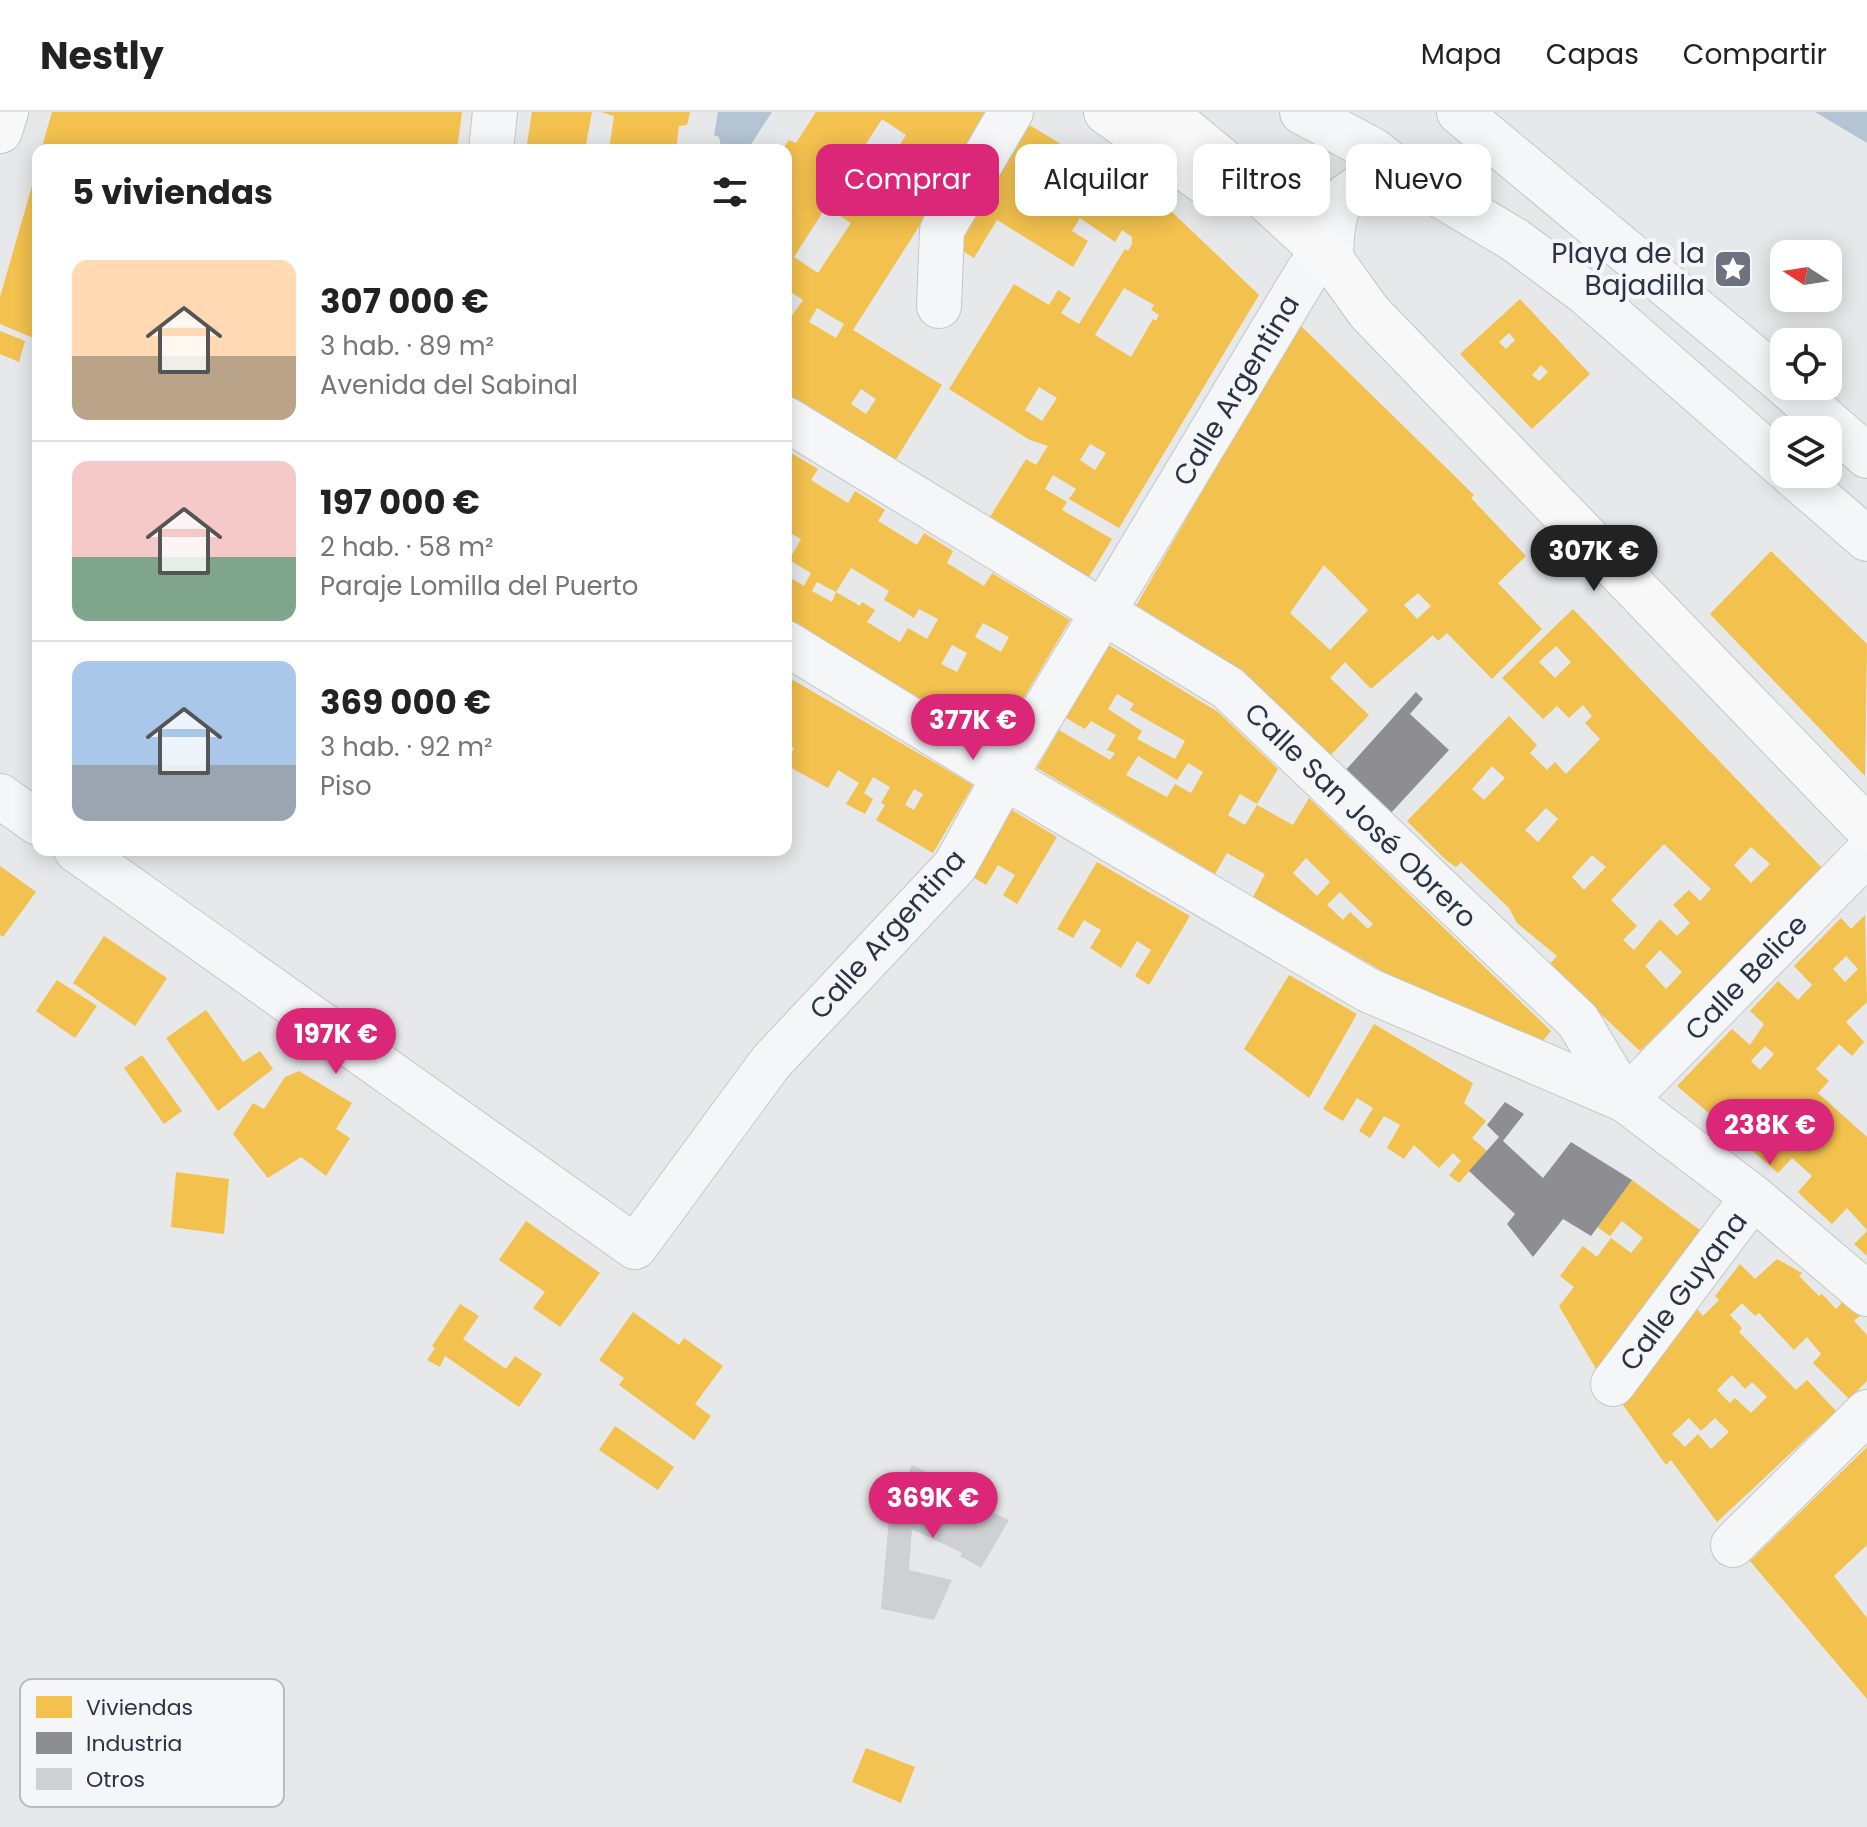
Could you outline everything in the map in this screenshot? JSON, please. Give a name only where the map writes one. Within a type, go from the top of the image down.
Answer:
[{"type":"street","points":[[0,131],[6,112]]},
{"type":"street","points":[[492,144],[495,112]]},
{"type":"street","points":[[939,306],[942,230],[1011,112]]},
{"type":"street","points":[[1106,112],[1319,265]]},
{"type":"street","points":[[1164,112],[1234,170],[1319,265],[1369,312],[1867,828]]},
{"type":"street","points":[[1302,112],[1358,144]]},
{"type":"street","points":[[1459,112],[1770,372]]},
{"type":"street","points":[[1319,265],[1332,220],[1346,197]]},
{"type":"street","points":[[1476,216],[1515,240],[1587,294],[1770,455]]},
{"type":"street","name":"Calle Argentina","points":[[84,856],[635,1247],[771,1062],[955,866],[1103,611],[1319,265]]},
{"type":"street","points":[[1803,400],[1867,456]]},
{"type":"street","name":"Calle San José Obrero","points":[[792,423],[1228,688],[1578,1021],[1625,1100],[1753,1197],[1867,1294]]},
{"type":"street","points":[[1808,488],[1867,539]]},
{"type":"street","points":[[792,647],[1004,777],[1368,990],[1625,1100]]},
{"type":"street","points":[[0,796],[32,819]]},
{"type":"street","name":"Calle Belice","points":[[1625,1100],[1867,853]]},
{"type":"street","name":"Calle Guyana","points":[[1613,1384],[1753,1197]]},
{"type":"street","points":[[1733,1545],[1867,1412]]},
{"type":"water","points":[[718,112],[772,112],[751,144],[721,144],[719,137],[714,135]]},
{"type":"water","points":[[1815,112],[1867,112],[1867,143]]},
{"type":"building: Viviendas","points":[[52,112],[462,112],[458,144],[43,144]]},
{"type":"building: Viviendas","points":[[532,112],[592,112],[586,144],[527,144]]},
{"type":"building: Viviendas","points":[[601,112],[690,112],[687,125],[679,126],[677,144],[610,144],[614,116]]},
{"type":"building: Viviendas","points":[[816,112],[992,112],[972,144],[900,144],[906,135],[882,119],[866,144],[816,144],[816,216],[820,216],[794,257],[818,273],[851,223],[840,216],[926,216],[853,330],[942,385],[895,461],[792,400],[792,316],[803,300],[792,293],[792,144],[786,144],[789,140],[796,143]],"holes":[[[817,308],[844,324],[836,338],[809,322]],[[861,389],[876,399],[866,414],[851,404]]]},
{"type":"building: Viviendas","points":[[1023,121],[1061,144],[1015,144],[1015,216],[1176,216],[1259,295],[1119,528],[1069,499],[1076,489],[1053,475],[1045,489],[1067,502],[1062,510],[1112,539],[1089,577],[990,517],[1026,459],[1036,465],[1048,446],[1030,440],[949,389],[1014,284],[1049,305],[1058,290],[1071,298],[1061,313],[1079,324],[1125,249],[1128,251],[1132,237],[1122,230],[1115,242],[1080,218],[1072,231],[1088,241],[1073,267],[997,220],[974,258],[949,242],[965,216],[999,216],[999,161]],"holes":[[[1124,288],[1154,305],[1151,310],[1159,315],[1156,321],[1153,319],[1131,357],[1095,335]],[[1039,387],[1057,398],[1042,421],[1025,410]],[[1090,444],[1106,453],[1095,470],[1080,460]]]},
{"type":"building: Viviendas","points":[[32,186],[32,337],[0,324],[0,297]]},
{"type":"building: Viviendas","points":[[1520,299],[1590,374],[1532,429],[1460,354]],"holes":[[[1509,333],[1515,340],[1506,349],[1499,342]],[[1541,365],[1548,372],[1539,381],[1532,375]]]},
{"type":"building: Viviendas","points":[[1299,324],[1474,495],[1471,498],[1526,556],[1498,583],[1542,629],[1492,679],[1447,633],[1438,641],[1433,635],[1371,689],[1345,662],[1330,678],[1369,715],[1328,758],[1133,611]],"holes":[[[1324,565],[1368,610],[1330,650],[1290,613]],[[1418,593],[1431,606],[1417,619],[1404,605]]]},
{"type":"building: Viviendas","points":[[0,331],[25,341],[19,362],[0,354]]},
{"type":"building: Viviendas","points":[[792,454],[818,469],[811,480],[848,503],[855,491],[885,510],[878,521],[917,545],[924,533],[953,551],[947,563],[984,586],[992,573],[1070,620],[995,746],[792,626],[792,579],[804,586],[811,573],[792,562],[792,555],[801,539],[792,534]],"holes":[[[851,568],[889,591],[884,600],[914,618],[919,609],[938,619],[927,639],[908,628],[900,642],[867,622],[875,610],[862,602],[860,606],[836,592]],[[817,582],[836,592],[832,602],[812,591]],[[983,623],[1009,637],[1001,652],[975,637]],[[952,645],[967,653],[957,672],[941,664]]]},
{"type":"building: Viviendas","points":[[1771,551],[1867,644],[1865,776],[1710,614]]},
{"type":"building: Viviendas","points":[[1573,609],[1823,869],[1640,1051],[1549,965],[1557,956],[1517,923],[1509,908],[1461,862],[1456,867],[1446,860],[1407,821],[1509,716],[1537,745],[1530,753],[1547,770],[1555,762],[1566,774],[1600,739],[1585,723],[1592,716],[1583,705],[1569,718],[1557,706],[1543,719],[1502,678]],"holes":[[[1556,646],[1571,662],[1555,678],[1539,662]],[[1492,766],[1505,778],[1484,800],[1472,789]],[[1546,808],[1558,819],[1538,842],[1525,830]],[[1664,844],[1711,889],[1700,901],[1689,890],[1673,905],[1690,923],[1677,936],[1660,919],[1634,950],[1623,940],[1637,926],[1611,900]],[[1751,847],[1770,864],[1751,883],[1734,865]],[[1592,855],[1606,867],[1584,890],[1572,877]],[[1660,950],[1682,972],[1666,989],[1645,966]]]},
{"type":"building: Viviendas","points":[[1107,644],[1218,712],[1278,769],[1257,804],[1240,794],[1228,815],[1245,825],[1257,805],[1293,825],[1309,798],[1551,1031],[1535,1050],[1389,975],[1253,897],[1265,874],[1227,853],[1215,874],[1037,768],[1059,730],[1110,760],[1115,753],[1107,750],[1116,735],[1091,721],[1085,729],[1066,718]],"holes":[[[1117,694],[1134,704],[1130,710],[1185,741],[1175,759],[1137,739],[1142,731],[1108,709]],[[1138,756],[1177,780],[1188,763],[1203,772],[1191,793],[1175,784],[1167,797],[1126,775]],[[1306,858],[1330,882],[1317,896],[1293,873]],[[1340,892],[1373,924],[1368,929],[1350,912],[1343,920],[1327,905]]]},
{"type":"building: Viviendas","points":[[792,679],[973,785],[933,853],[876,820],[885,805],[881,803],[890,787],[873,777],[864,793],[873,799],[865,814],[846,804],[859,783],[838,770],[828,788],[792,768]],"holes":[[[914,789],[923,794],[914,810],[905,805]]]},
{"type":"building: Viviendas","points":[[1012,810],[1057,837],[1017,904],[1003,895],[1015,875],[998,865],[986,885],[971,876]]},
{"type":"building: Viviendas","points":[[1097,862],[1190,916],[1149,985],[1135,976],[1151,950],[1137,941],[1121,968],[1090,948],[1101,930],[1084,920],[1073,938],[1057,929]]},
{"type":"building: Viviendas","points":[[0,866],[36,892],[3,937],[0,935]]},
{"type":"building: Viviendas","points":[[1865,915],[1867,1002],[1846,1022],[1864,1042],[1852,1056],[1839,1044],[1816,1069],[1829,1081],[1818,1093],[1867,1137],[1867,1230],[1847,1208],[1832,1224],[1806,1200],[1798,1192],[1812,1176],[1792,1158],[1778,1173],[1747,1146],[1762,1128],[1735,1103],[1718,1121],[1677,1086],[1732,1029],[1750,1045],[1764,1024],[1750,1011],[1778,981],[1798,1000],[1812,985],[1794,966],[1841,918],[1851,929]],"holes":[[[1846,956],[1858,969],[1845,982],[1833,969]],[[1765,1046],[1774,1054],[1760,1070],[1751,1061]]]},
{"type":"building: Viviendas","points":[[104,936],[167,978],[135,1026],[73,983]]},
{"type":"building: Viviendas","points":[[1289,975],[1357,1014],[1309,1098],[1244,1049]]},
{"type":"building: Viviendas","points":[[57,980],[97,1006],[75,1038],[36,1011]]},
{"type":"building: Viviendas","points":[[206,1010],[243,1062],[260,1051],[273,1069],[218,1111],[166,1038]]},
{"type":"building: Viviendas","points":[[1374,1024],[1473,1083],[1464,1103],[1486,1121],[1472,1138],[1487,1151],[1459,1183],[1449,1175],[1461,1161],[1453,1153],[1439,1168],[1414,1145],[1404,1159],[1387,1148],[1400,1125],[1384,1116],[1370,1138],[1359,1131],[1373,1108],[1357,1098],[1343,1121],[1323,1109]]},
{"type":"building: Viviendas","points":[[142,1055],[182,1111],[164,1124],[124,1068]]},
{"type":"building: Viviendas","points":[[299,1071],[352,1103],[336,1129],[350,1138],[326,1176],[301,1157],[268,1178],[233,1134],[253,1103],[264,1109],[285,1077]]},
{"type":"building: Viviendas","points":[[176,1172],[229,1179],[224,1234],[171,1227]]},
{"type":"building: Viviendas","points":[[1632,1180],[1704,1233],[1596,1369],[1559,1306],[1574,1287],[1560,1276],[1583,1246],[1597,1257],[1611,1238],[1631,1253],[1643,1238],[1622,1221],[1610,1236],[1597,1227]]},
{"type":"building: Viviendas","points":[[526,1221],[600,1273],[560,1327],[533,1308],[545,1292],[499,1260]]},
{"type":"building: Viviendas","points":[[1867,1231],[1867,1256],[1854,1244]]},
{"type":"building: Viviendas","points":[[1777,1259],[1802,1273],[1799,1276],[1836,1309],[1846,1298],[1862,1314],[1854,1321],[1867,1335],[1867,1381],[1849,1399],[1813,1363],[1821,1354],[1807,1337],[1794,1350],[1759,1313],[1755,1316],[1742,1303],[1730,1315],[1742,1328],[1739,1332],[1796,1390],[1807,1380],[1836,1411],[1717,1522],[1671,1460],[1666,1465],[1623,1405],[1697,1309],[1703,1316],[1719,1300],[1715,1296],[1740,1264],[1755,1279]],"holes":[[[1732,1375],[1745,1389],[1752,1382],[1767,1397],[1751,1413],[1735,1398],[1730,1403],[1717,1390]],[[1689,1418],[1701,1431],[1715,1418],[1729,1432],[1711,1449],[1698,1434],[1685,1447],[1672,1434]]]},
{"type":"building: Viviendas","points":[[460,1304],[479,1316],[463,1339],[506,1369],[515,1356],[542,1374],[519,1407],[445,1356],[440,1367],[427,1360],[435,1348],[432,1346]]},
{"type":"building: Viviendas","points":[[633,1312],[679,1345],[684,1338],[723,1366],[695,1404],[711,1416],[694,1440],[619,1385],[624,1378],[599,1360]]},
{"type":"building: Viviendas","points":[[615,1426],[674,1467],[658,1490],[599,1450]]},
{"type":"building: Viviendas","points":[[1867,1447],[1867,1545],[1834,1576],[1867,1618],[1867,1699],[1750,1561]]},
{"type":"building: Viviendas","points":[[866,1748],[915,1767],[901,1803],[852,1782]]},
{"type":"building: Industria","points":[[1416,692],[1423,699],[1410,714],[1449,750],[1390,814],[1344,772]]},
{"type":"building: Industria","points":[[1505,1102],[1524,1114],[1503,1141],[1543,1178],[1571,1142],[1632,1180],[1591,1236],[1563,1219],[1533,1257],[1507,1224],[1515,1214],[1469,1171],[1499,1137],[1487,1125]]},
{"type":"building: Otros","points":[[912,1465],[986,1500],[983,1508],[1009,1520],[981,1568],[960,1556],[962,1553],[912,1529],[909,1570],[952,1580],[934,1620],[881,1609],[889,1518]]},
{"type":"place","name":"Playa de la Bajadilla","points":[[1733,269]]}]
